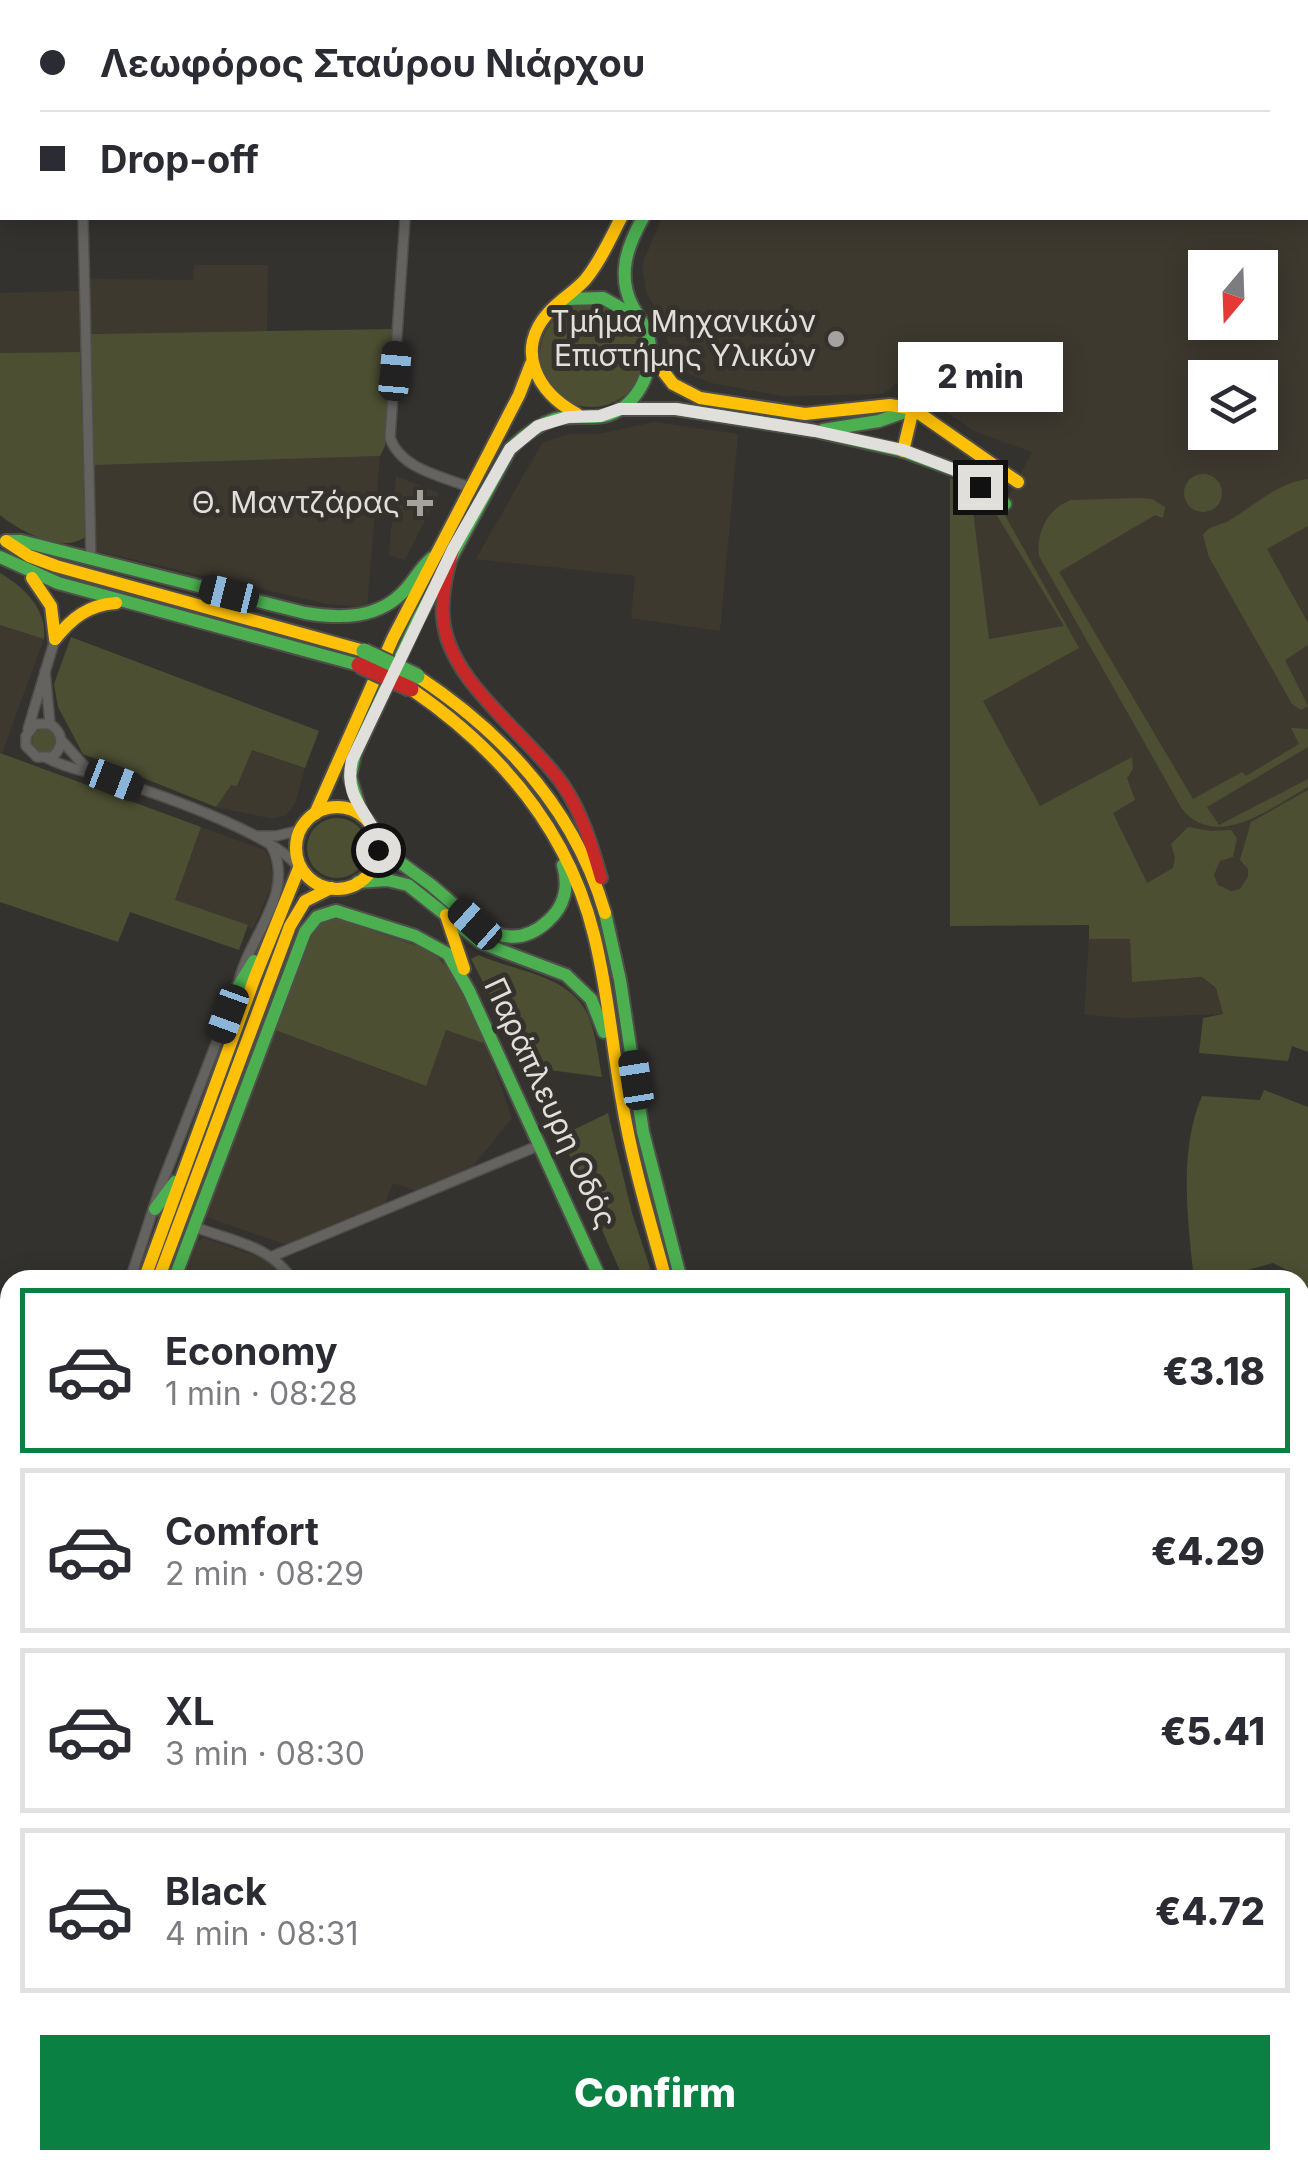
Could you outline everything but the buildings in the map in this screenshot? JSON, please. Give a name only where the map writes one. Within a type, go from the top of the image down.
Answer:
[{"type":"main road","points":[[148,1270],[264,953],[300,868],[300,830],[314,814],[432,558],[514,405],[531,364],[538,327],[589,274],[620,220]]},
{"type":"main road","points":[[620,409],[646,379],[650,354],[648,333],[626,294],[623,270],[626,253],[642,220]]},
{"type":"main road","points":[[564,300],[578,296],[605,298],[642,321]]},
{"type":"main road","points":[[650,354],[673,384],[700,398],[805,414],[890,405],[912,409],[1018,482]]},
{"type":"main road","points":[[531,364],[544,392],[564,409],[579,415]]},
{"type":"main road","points":[[556,838],[566,881],[559,909],[537,930],[512,937],[498,936],[475,924],[393,858],[378,841],[351,788],[352,760],[453,549],[518,440],[553,420],[600,416],[620,409],[676,409],[815,431],[903,450],[955,470],[1005,504]]},
{"type":"main road","points":[[815,431],[879,422],[912,409]]},
{"type":"main road","points":[[903,450],[912,409]]},
{"type":"main road","points":[[2,545],[21,541],[305,613],[344,618],[386,605],[432,558]]},
{"type":"main road","points":[[2,545],[46,592],[53,605],[55,640]]},
{"type":"main road","points":[[2,545],[56,566],[362,658],[482,721],[534,776],[568,825],[605,912]]},
{"type":"main road","points":[[453,549],[442,593],[442,617],[448,640],[459,662],[554,773],[575,805],[591,842],[602,883],[644,1132],[678,1270]]},
{"type":"main road","points":[[22,569],[58,584],[134,604],[362,658]]},
{"type":"main road","points":[[55,640],[69,620],[86,608],[107,603],[134,604]]},
{"type":"main road","points":[[414,682],[494,756],[528,795],[556,838],[588,909],[627,1132],[663,1270]]},
{"type":"main road","points":[[314,814],[332,807],[361,812]]},
{"type":"main road","points":[[358,882],[373,869],[378,841]]},
{"type":"main road","points":[[300,868],[313,882],[332,888]]},
{"type":"main road","points":[[162,1270],[261,997],[297,912],[310,897],[358,882],[387,880],[416,889],[490,947],[560,972],[578,984],[596,1008],[617,1064]]},
{"type":"main road","name":"Παράπλευρη Οδός","points":[[195,1227],[305,932],[317,916],[348,913],[434,944],[452,959],[596,1270]]},
{"type":"main road","points":[[446,915],[466,984]]},
{"type":"main road","points":[[238,988],[251,965],[264,953]]},
{"type":"main road","points":[[155,1209],[183,1172]]},
{"type":"main road","points":[[178,1270],[195,1227],[185,1207]]},
{"type":"street","points":[[83,220],[92,560]]},
{"type":"street","points":[[404,220],[390,438],[408,462],[469,487]]},
{"type":"street","points":[[55,640],[25,742],[28,751],[246,832],[289,856],[300,868]]},
{"type":"street","points":[[45,670],[50,724]]},
{"type":"street","points":[[28,732],[35,724],[50,724],[58,730],[73,757],[90,772]]},
{"type":"street","points":[[47,758],[59,750],[61,740]]},
{"type":"street","points":[[246,832],[268,837],[300,830]]},
{"type":"street","points":[[134,1270],[238,988],[242,967],[279,885],[278,858],[272,845]]},
{"type":"street","points":[[274,1256],[540,1145]]},
{"type":"street","points":[[195,1227],[274,1256],[284,1270]]},
{"type":"shaded area","points":[[661,220],[1308,220],[1308,923],[950,926],[950,478],[1002,509],[1032,452],[974,431],[935,404],[931,387],[917,378],[905,377],[883,394],[782,396],[711,383],[687,373],[672,357],[662,320],[646,292],[642,265]]},
{"type":"shaded area","points":[[194,265],[268,265],[267,331],[90,334],[88,279],[193,280]]},
{"type":"shaded area","points":[[79,291],[80,352],[0,353],[0,293]]},
{"type":"shaded area","points":[[654,422],[738,434],[720,631],[631,618],[635,576],[476,559],[542,443],[568,434],[599,434]]},
{"type":"shaded area","points":[[380,456],[367,607],[327,604],[97,551],[94,465]]},
{"type":"shaded area","points":[[396,476],[439,493],[405,560],[389,555]]},
{"type":"shaded area","points":[[0,625],[44,639],[2,753],[0,753]]},
{"type":"shaded area","points":[[251,750],[305,768],[295,804],[286,815],[273,819],[216,807],[231,784],[238,785]]},
{"type":"shaded area","points":[[201,827],[264,850],[269,857],[274,880],[253,929],[175,900]]},
{"type":"shaded area","points":[[1089,939],[1130,939],[1132,982],[1202,977],[1216,988],[1223,1014],[1126,1018],[1084,1015]]},
{"type":"shaded area","points":[[275,1030],[425,1086],[446,1030],[486,1044],[512,1118],[470,1170],[417,1191],[393,1183],[385,1203],[287,1245],[206,1217]]},
{"type":"shaded area","points":[[204,1238],[265,1259],[277,1270],[187,1270],[197,1242]]},
{"type":"green space","points":[[592,303],[612,307],[629,318],[640,335],[644,355],[640,375],[629,392],[612,403],[592,407],[572,403],[555,392],[544,375],[540,355],[544,335],[555,318],[572,307]]},
{"type":"green space","points":[[395,329],[385,446],[380,456],[94,465],[90,334]]},
{"type":"green space","points":[[80,352],[85,537],[76,542],[53,542],[18,528],[0,515],[0,353]]},
{"type":"green space","points":[[1203,474],[1216,480],[1222,493],[1216,506],[1203,512],[1190,506],[1184,493],[1190,480]]},
{"type":"green space","points":[[950,478],[970,488],[989,639],[1064,626],[987,499],[1002,510],[1079,648],[983,701],[1040,806],[1132,757],[1133,769],[1127,778],[1135,800],[1113,813],[1147,883],[1173,868],[1171,844],[1188,827],[1231,830],[1237,838],[1233,857],[1220,861],[1214,875],[1218,885],[1231,891],[1240,889],[1248,877],[1248,869],[1240,860],[1251,822],[1308,790],[1308,1052],[1292,1046],[1288,1061],[1199,1053],[1203,1018],[1223,1014],[1216,988],[1202,977],[1132,982],[1130,939],[1089,939],[1089,925],[950,926]]},
{"type":"green space","points":[[1308,479],[1308,526],[1267,549],[1308,623],[1308,645],[1285,660],[1308,706],[1301,710],[1292,704],[1209,557],[1203,535],[1276,490]]},
{"type":"green space","points":[[1152,499],[1165,507],[1163,518],[1155,515],[1059,572],[1193,799],[1242,772],[1246,776],[1299,744],[1291,728],[1308,729],[1308,747],[1207,807],[1219,825],[1308,779],[1308,787],[1245,821],[1228,826],[1212,826],[1196,821],[1182,809],[1039,556],[1045,522],[1063,504],[1071,500]]},
{"type":"green space","points":[[0,573],[38,609],[44,639],[0,625]]},
{"type":"green space","points":[[71,637],[319,731],[305,768],[252,750],[237,786],[231,785],[216,807],[83,754],[58,707],[54,684]]},
{"type":"green space","points":[[44,729],[53,732],[53,750],[44,753],[35,750],[32,741],[35,732]]},
{"type":"green space","points":[[0,753],[201,827],[175,900],[248,925],[239,950],[130,912],[118,942],[0,902]]},
{"type":"green space","points":[[337,818],[358,827],[367,848],[358,869],[337,878],[316,869],[307,848],[316,827]]},
{"type":"green space","points":[[335,918],[432,951],[457,978],[486,1044],[446,1030],[426,1086],[275,1030],[314,930],[321,922]]},
{"type":"green space","points":[[479,955],[555,982],[579,1001],[593,1029],[602,1077],[527,1067],[471,959]]},
{"type":"green space","points":[[1264,1090],[1308,1107],[1308,1270],[1287,1270],[1273,1263],[1248,1270],[1193,1270],[1187,1163],[1202,1096],[1260,1100]]},
{"type":"green space","points":[[608,1113],[632,1213],[651,1270],[620,1270],[561,1136]]},
{"type":"traffic: fast","points":[[361,812],[350,777],[355,754],[418,619],[510,449],[531,431],[555,419],[602,416],[619,410],[644,382],[650,345],[625,283],[629,250],[642,220]]},
{"type":"traffic: fast","points":[[566,299],[603,298],[635,316]]},
{"type":"traffic: fast","points":[[620,409],[676,409],[815,431],[903,451],[955,470],[1005,504]]},
{"type":"traffic: fast","points":[[823,430],[879,421],[910,410]]},
{"type":"traffic: fast","points":[[6,541],[21,541],[305,613],[332,616],[359,615],[383,607],[395,600],[432,558]]},
{"type":"traffic: fast","points":[[0,557],[58,583],[359,665]]},
{"type":"traffic: fast","points":[[364,651],[417,676]]},
{"type":"traffic: fast","points":[[378,841],[472,920],[501,935],[516,937],[532,932],[558,909],[566,880],[563,865]]},
{"type":"traffic: fast","points":[[358,882],[387,880],[408,885],[481,943],[566,975],[591,999],[604,1032]]},
{"type":"traffic: fast","points":[[178,1270],[305,932],[317,917],[336,911],[415,936],[448,954],[469,991],[596,1270]]},
{"type":"traffic: fast","points":[[605,913],[620,980],[643,1132],[678,1270]]},
{"type":"traffic: fast","points":[[238,987],[254,961]]},
{"type":"traffic: fast","points":[[155,1209],[175,1182]]},
{"type":"traffic: slow","points":[[577,414],[541,382],[532,355],[533,341],[549,312],[590,273],[620,220]]},
{"type":"traffic: slow","points":[[650,354],[673,384],[700,398],[805,414],[890,405],[913,409],[1018,482]]},
{"type":"traffic: slow","points":[[315,814],[393,638],[519,395],[531,364]]},
{"type":"traffic: slow","points":[[903,451],[913,409]]},
{"type":"traffic: slow","points":[[6,541],[29,556],[56,566],[364,651]]},
{"type":"traffic: slow","points":[[32,578],[51,606],[55,639]]},
{"type":"traffic: slow","points":[[55,639],[81,614],[116,603]]},
{"type":"traffic: slow","points":[[417,676],[479,723],[533,778],[575,841],[605,913]]},
{"type":"traffic: slow","points":[[411,689],[473,738],[501,766],[526,795],[567,860],[594,935],[626,1124],[663,1270]]},
{"type":"traffic: slow","points":[[337,807],[353,810],[366,819],[375,832],[378,848],[375,864],[366,877],[353,886],[337,889],[321,886],[308,877],[299,864],[296,848],[299,832],[308,819],[321,810],[337,807]]},
{"type":"traffic: slow","points":[[148,1270],[299,868]]},
{"type":"traffic: slow","points":[[162,1270],[290,926],[305,901],[331,888]]},
{"type":"traffic: slow","points":[[446,915],[464,969]]},
{"type":"traffic: jam","points":[[453,549],[443,600],[448,641],[474,686],[563,785],[581,818],[601,878]]},
{"type":"traffic: jam","points":[[359,665],[411,689]]},
{"type":"place","name":"Τμήμα Μηχανικών Επιστήμης Υλικών","points":[[836,339]]},
{"type":"place","name":"Θ. Μαντζάρας","points":[[420,503]]},
{"type":"route","points":[[378,850],[375,832],[354,798],[352,760],[453,549],[510,449],[529,431],[553,420],[579,415],[608,415],[620,409],[676,409],[815,431],[903,450],[955,470],[980,487]]}]
